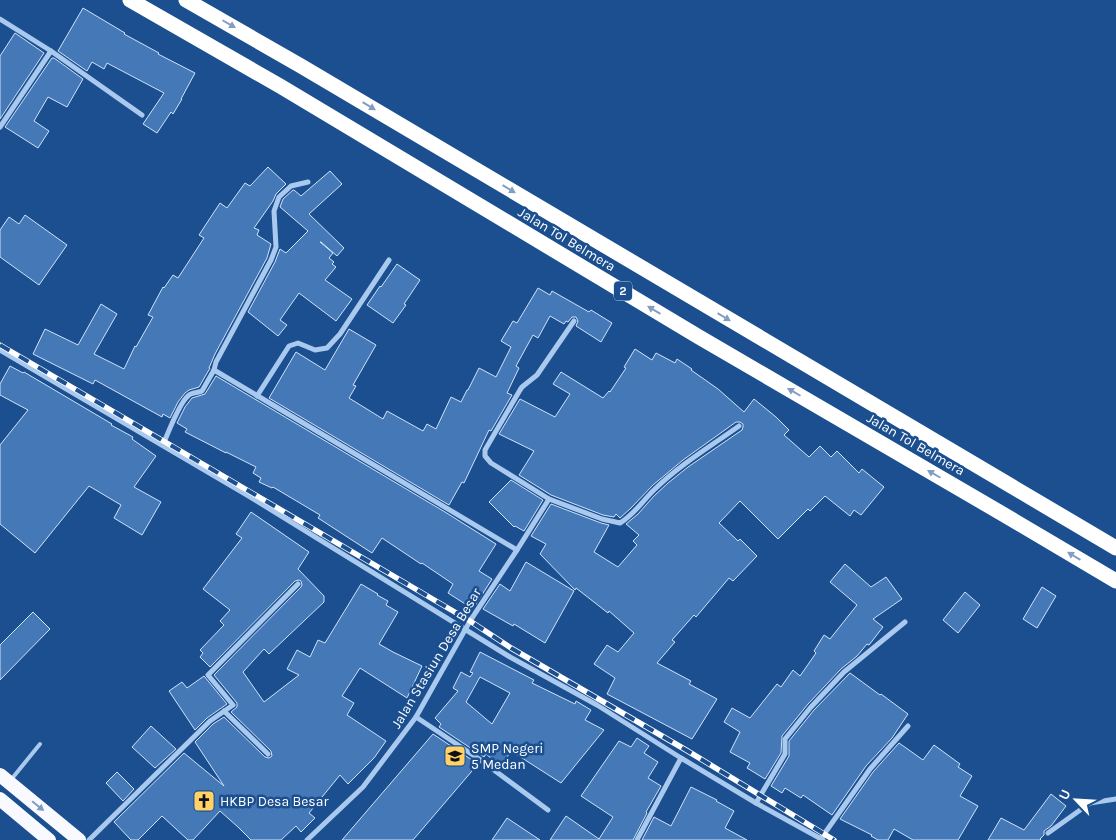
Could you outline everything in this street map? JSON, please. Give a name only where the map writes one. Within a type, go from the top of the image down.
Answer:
[{"type":"highway","name":"Jalan Tol Belmera","points":[[130,0],[280,86],[699,337],[1116,582]]},
{"type":"highway","name":"Jalan Tol Belmera","points":[[186,0],[1116,548]]},
{"type":"highway","points":[[4,779],[79,840]]},
{"type":"highway","points":[[0,799],[49,840]]},
{"type":"street","points":[[0,19],[51,51],[142,115]]},
{"type":"street","points":[[0,127],[51,51]]},
{"type":"street","points":[[164,445],[170,426],[185,399],[188,395],[202,390],[214,370],[216,362],[271,260],[276,247],[274,211],[279,197],[291,186],[308,182]]},
{"type":"street","points":[[257,396],[289,346],[298,343],[315,350],[328,348],[340,334],[389,260]]},
{"type":"street","points":[[574,322],[537,375],[520,390],[485,450],[485,456],[491,463],[549,499],[602,520],[620,523],[628,518],[656,488],[687,461],[739,426]]},
{"type":"street","points":[[0,350],[164,445],[510,657],[597,705],[681,758],[822,840],[870,769],[908,726]]},
{"type":"street","points":[[214,370],[517,550]]},
{"type":"street","name":"Jalan Stasiun Desa Besar","points":[[307,840],[363,787],[416,717],[465,629],[549,499]]},
{"type":"street","points":[[90,840],[210,721],[232,705],[208,675],[298,584]]},
{"type":"street","points":[[756,803],[785,754],[785,739],[811,707],[844,672],[905,622]]},
{"type":"street","points":[[224,711],[268,754]]},
{"type":"street","points":[[416,717],[480,758],[548,810]]},
{"type":"street","points":[[637,840],[681,758]]},
{"type":"street","points":[[1048,833],[1090,803],[1116,799]]},
{"type":"lane","points":[[4,779],[40,744]]},
{"type":"building","points":[[83,8],[158,54],[195,73],[173,114],[171,112],[157,133],[143,124],[164,93],[107,63],[104,69],[92,62],[87,71],[58,51]]},
{"type":"building","points":[[15,33],[44,53],[0,119],[0,56]]},
{"type":"building","points":[[52,58],[83,79],[67,107],[48,97],[34,121],[49,131],[38,148],[5,127]]},
{"type":"building","points":[[268,167],[286,184],[276,194],[254,228],[259,230],[257,235],[271,244],[267,258],[199,387],[185,393],[170,418],[163,414],[162,417],[95,380],[93,384],[33,354],[45,329],[78,345],[101,304],[117,314],[94,354],[124,369],[135,346],[153,317],[148,315],[163,287],[173,275],[178,278],[204,238],[199,235],[220,203],[227,208],[245,183],[250,186]]},
{"type":"building","points":[[330,171],[342,184],[309,214],[344,248],[337,256],[320,242],[333,253],[329,258],[336,267],[325,280],[352,299],[336,321],[299,293],[280,320],[287,325],[278,336],[248,312],[280,249],[286,253],[308,231],[280,207],[283,199],[293,190],[301,196]]},
{"type":"building","points":[[25,215],[67,245],[39,285],[0,257],[0,230],[9,217],[19,224]]},
{"type":"building","points":[[397,264],[420,280],[393,323],[367,305]]},
{"type":"building","points":[[538,288],[550,295],[552,291],[589,312],[591,310],[612,323],[601,342],[576,326],[578,321],[576,317],[572,317],[564,324],[550,316],[538,338],[533,335],[516,366],[519,368],[507,393],[512,395],[491,431],[489,430],[464,483],[462,482],[449,505],[269,398],[296,352],[325,370],[349,329],[376,345],[353,385],[356,386],[349,398],[383,419],[387,411],[423,431],[427,424],[436,429],[451,397],[461,402],[479,368],[496,377],[511,347],[501,341],[513,321],[517,323]]},
{"type":"building","points":[[635,349],[652,360],[656,353],[675,363],[677,359],[718,389],[744,412],[754,399],[789,430],[784,435],[809,457],[820,446],[831,457],[837,451],[859,473],[862,469],[884,487],[861,515],[854,510],[850,516],[825,496],[810,511],[808,509],[778,539],[740,501],[719,523],[738,541],[740,539],[757,556],[733,581],[729,578],[696,617],[694,615],[672,640],[675,642],[657,663],[691,681],[689,684],[717,699],[692,739],[607,694],[615,678],[594,664],[607,645],[618,652],[634,633],[609,611],[608,613],[576,588],[575,590],[540,554],[546,544],[531,536],[551,504],[609,525],[594,552],[618,567],[637,545],[633,541],[639,535],[626,524],[668,483],[742,430],[743,424],[736,422],[683,460],[653,485],[620,518],[616,514],[614,517],[603,515],[551,495],[519,475],[534,451],[499,434],[520,399],[555,417],[570,394],[553,384],[561,372],[603,398],[610,392],[626,368],[624,367]]},
{"type":"building","points":[[10,366],[24,372],[112,424],[133,437],[132,439],[156,456],[134,487],[161,502],[142,535],[114,518],[121,505],[89,486],[35,553],[0,524],[0,445],[28,410],[0,395],[0,384]]},
{"type":"building","points":[[216,376],[496,544],[479,571],[492,579],[473,609],[448,593],[453,584],[382,538],[372,553],[318,518],[320,515],[273,487],[259,482],[261,478],[253,473],[256,467],[185,432],[187,429],[177,423],[185,407],[192,398],[205,394]]},
{"type":"building","points":[[511,480],[543,500],[524,531],[514,527],[489,502]]},
{"type":"building","points":[[251,512],[309,552],[298,569],[324,596],[324,602],[269,654],[264,649],[243,672],[264,702],[299,675],[287,669],[297,650],[310,657],[318,640],[325,643],[361,584],[388,601],[386,605],[398,612],[379,644],[422,666],[407,698],[360,668],[342,696],[354,703],[347,715],[386,741],[374,758],[348,784],[340,775],[309,813],[315,818],[301,832],[296,826],[281,840],[251,840],[220,811],[193,840],[188,840],[162,816],[138,840],[131,840],[114,822],[184,753],[224,786],[195,742],[213,724],[224,717],[265,757],[269,758],[272,756],[271,751],[231,712],[237,707],[237,703],[214,675],[301,587],[301,581],[295,581],[210,667],[200,657],[203,653],[200,650],[224,625],[220,621],[230,610],[203,589],[242,538],[236,534]]},
{"type":"building","points":[[526,562],[574,591],[545,643],[514,624],[513,626],[483,609],[500,584],[510,591]]},
{"type":"building","points":[[845,564],[871,587],[886,577],[902,599],[873,619],[883,627],[869,645],[867,644],[857,656],[841,669],[808,704],[782,736],[781,753],[765,779],[747,768],[750,763],[730,752],[740,732],[724,722],[732,708],[750,718],[777,684],[781,687],[793,670],[800,676],[816,653],[814,651],[824,635],[830,639],[857,605],[830,582]]},
{"type":"building","points":[[1042,587],[1056,596],[1037,628],[1023,619]]},
{"type":"building","points":[[965,592],[980,605],[958,633],[943,620]]},
{"type":"building","points":[[33,612],[50,629],[0,680],[0,645]]},
{"type":"building","points":[[480,652],[534,680],[532,683],[575,704],[576,701],[591,710],[585,720],[604,730],[561,783],[511,751],[501,767],[486,754],[484,757],[439,727],[441,724],[435,718],[458,691],[453,688],[461,672],[470,677],[473,673],[470,672]],"holes":[[[480,677],[510,693],[492,724],[466,702]]]},
{"type":"building","points":[[850,673],[908,714],[892,738],[866,766],[832,815],[803,795],[801,798],[785,788],[782,793],[771,786],[789,756],[789,741],[814,710]]},
{"type":"building","points":[[204,676],[227,704],[207,718],[195,730],[169,691],[182,682],[187,688]]},
{"type":"building","points":[[151,726],[176,749],[155,768],[132,747]]},
{"type":"building","points":[[433,734],[478,764],[413,840],[342,840]]},
{"type":"building","points":[[637,738],[649,746],[644,753],[658,762],[648,778],[661,786],[633,840],[550,840],[566,816],[599,839],[613,817],[581,796],[619,741],[631,747]]},
{"type":"building","points":[[899,743],[923,760],[934,745],[960,764],[958,767],[972,776],[960,796],[978,806],[958,840],[913,840],[894,829],[888,840],[878,840],[840,819],[873,772]]},
{"type":"building","points":[[117,772],[134,789],[123,801],[106,783]]},
{"type":"building","points":[[691,787],[734,811],[725,828],[747,840],[642,840],[654,817],[671,826]]},
{"type":"building","points":[[1051,794],[1066,806],[1051,826],[1044,831],[1041,840],[988,840],[1001,818],[1024,830]]},
{"type":"building","points":[[507,818],[540,840],[492,840]]},
{"type":"railway","points":[[0,345],[470,621],[511,648],[686,750],[834,840]]},
{"type":"place","name":"SMP Negeri 5 Medan","points":[[455,756]]},
{"type":"place","name":"HKBP Desa Besar","points":[[204,801]]}]
